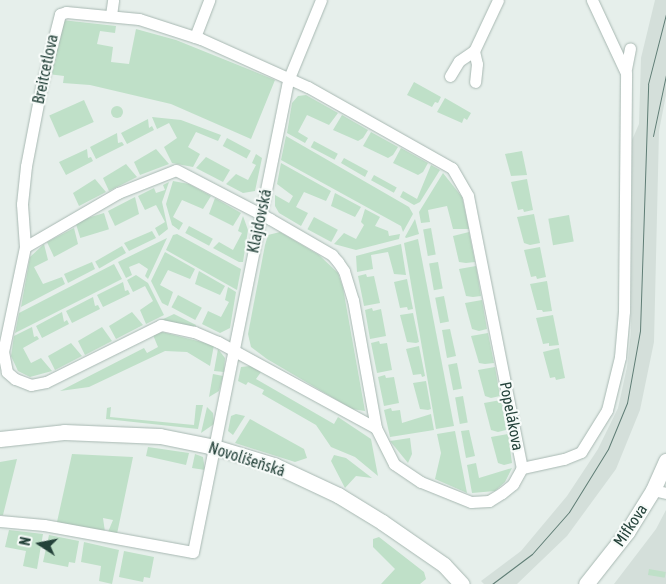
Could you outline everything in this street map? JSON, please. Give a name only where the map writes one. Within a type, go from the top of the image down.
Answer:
[{"type":"street","points":[[110,15],[113,0]]},
{"type":"street","points":[[195,36],[209,0]]},
{"type":"street","name":"Klajdovská","points":[[0,521],[44,525],[193,552],[289,78],[321,0]]},
{"type":"street","points":[[450,76],[458,61],[474,52],[498,0]]},
{"type":"street","name":"Popelákova","points":[[592,0],[626,73]]},
{"type":"street","name":"Breitcetlova","points":[[233,349],[194,332],[161,325],[46,382],[31,385],[15,380],[3,363],[10,311],[25,247],[22,204],[26,166],[55,25],[60,14],[66,12],[139,19],[195,36],[289,78]]},
{"type":"street","name":"Popelákova","points":[[289,78],[452,168],[459,177],[468,196],[522,468],[542,465],[581,452],[602,420],[614,388],[624,310],[626,73],[630,48]]},
{"type":"street","points":[[474,52],[477,56],[475,82]]},
{"type":"street","points":[[25,247],[118,193],[176,170],[260,214],[332,255],[344,271],[376,428],[394,464],[421,482],[471,502],[489,501],[502,493],[512,484],[522,468]]},
{"type":"street","points":[[233,349],[376,428]]},
{"type":"street","name":"Novolíšeňská","points":[[0,439],[99,432],[160,436],[214,447],[274,465],[338,495],[414,543],[444,565],[462,584]]},
{"type":"street","name":"Mifkova","points":[[586,584],[659,492],[666,461]]},
{"type":"shaded area","points":[[655,0],[666,0],[666,95],[659,131],[654,342],[640,410],[616,469],[567,536],[517,584],[484,584],[481,581],[521,551],[567,496],[598,449],[618,408],[627,367],[631,331],[632,140],[639,124],[641,58]]},
{"type":"shaded area","points":[[666,510],[666,584],[614,584],[656,529]]},
{"type":"green space","points":[[62,20],[116,26],[115,33],[100,31],[97,44],[113,47],[111,62],[129,64],[136,29],[176,40],[275,80],[251,139],[171,104],[90,85],[63,83],[64,76],[48,74]]},
{"type":"green space","points":[[414,82],[441,97],[438,103],[435,102],[432,107],[407,95]]},
{"type":"green space","points":[[306,95],[338,113],[329,125],[307,115],[298,132],[308,138],[305,143],[287,133],[292,103],[298,96]]},
{"type":"green space","points":[[445,98],[471,113],[467,120],[464,118],[462,123],[437,112]]},
{"type":"green space","points":[[84,100],[94,122],[59,137],[49,115]]},
{"type":"green space","points":[[115,106],[119,106],[123,112],[119,118],[115,118],[111,114],[111,110]]},
{"type":"green space","points":[[342,115],[368,130],[363,138],[358,141],[333,130]]},
{"type":"green space","points":[[152,117],[181,120],[221,135],[218,141],[196,132],[188,147],[200,154],[193,167],[172,163],[164,147],[177,138],[169,123],[157,129]]},
{"type":"green space","points":[[148,119],[149,128],[152,126],[154,130],[127,144],[121,133]]},
{"type":"green space","points":[[371,132],[398,147],[393,155],[388,158],[363,146]]},
{"type":"green space","points":[[117,133],[118,143],[122,142],[124,145],[96,159],[90,147]]},
{"type":"green space","points":[[286,136],[409,207],[413,214],[403,232],[401,226],[281,160]]},
{"type":"green space","points":[[227,138],[251,151],[247,159],[223,146]]},
{"type":"green space","points":[[314,141],[338,154],[335,160],[311,147]]},
{"type":"green space","points":[[401,148],[428,163],[423,172],[418,175],[393,163]]},
{"type":"green space","points":[[87,149],[88,158],[91,157],[93,161],[66,175],[59,162]]},
{"type":"green space","points":[[156,149],[169,164],[140,175],[134,162]]},
{"type":"green space","points":[[522,151],[527,175],[511,176],[505,154]]},
{"type":"green space","points":[[256,154],[262,158],[255,191],[243,193],[226,184],[236,174],[248,180],[256,165],[252,163]]},
{"type":"green space","points":[[206,157],[230,170],[223,182],[196,168]]},
{"type":"green space","points":[[344,158],[368,171],[365,177],[341,163]]},
{"type":"green space","points":[[281,163],[331,191],[326,201],[304,192],[296,207],[308,213],[301,226],[279,213],[275,206],[275,195],[289,203],[293,196],[277,184]]},
{"type":"green space","points":[[126,164],[137,177],[109,191],[103,178]]},
{"type":"green space","points":[[431,165],[440,170],[420,202],[414,205],[400,197],[403,191],[417,199]]},
{"type":"green space","points":[[443,173],[462,197],[469,229],[453,229],[447,206],[428,210],[430,222],[421,223],[419,212]]},
{"type":"green space","points":[[374,175],[397,188],[394,193],[371,180]]},
{"type":"green space","points":[[95,179],[106,192],[79,206],[73,193]]},
{"type":"green space","points":[[527,179],[533,210],[524,212],[523,209],[518,210],[511,182]]},
{"type":"green space","points":[[173,181],[189,184],[211,196],[203,209],[182,200],[173,217],[183,223],[179,230],[172,225],[166,204]]},
{"type":"green space","points":[[169,182],[162,202],[168,229],[159,236],[155,228],[165,222],[156,205],[145,210],[138,196],[154,188],[156,193],[165,190],[163,185]]},
{"type":"green space","points":[[335,193],[361,207],[355,217],[331,206]]},
{"type":"green space","points":[[135,197],[139,214],[115,226],[108,211]]},
{"type":"green space","points":[[215,198],[241,213],[233,226],[209,214]]},
{"type":"green space","points":[[365,209],[380,217],[375,226],[388,231],[389,236],[400,234],[399,239],[356,250],[334,244],[344,233],[356,239],[364,225],[361,222]]},
{"type":"green space","points":[[104,213],[109,229],[80,238],[75,222]]},
{"type":"green space","points":[[534,214],[540,243],[530,245],[524,243],[517,217]]},
{"type":"green space","points":[[569,215],[574,242],[553,245],[548,219]]},
{"type":"green space","points":[[243,216],[248,230],[243,262],[239,262],[213,248],[219,242],[233,250],[242,233],[238,231]]},
{"type":"green space","points":[[314,217],[338,230],[331,242],[307,229]]},
{"type":"green space","points":[[415,219],[419,234],[406,238],[405,237]]},
{"type":"green space","points":[[189,226],[213,239],[209,246],[185,233]]},
{"type":"green space","points":[[74,228],[78,244],[54,257],[47,242]]},
{"type":"green space","points":[[431,228],[436,255],[428,256],[423,229]]},
{"type":"green space","points":[[152,231],[156,238],[129,251],[124,243]]},
{"type":"green space","points":[[280,232],[319,255],[338,273],[343,288],[365,411],[352,409],[267,359],[251,347],[248,334],[265,245],[268,235]]},
{"type":"green space","points":[[469,232],[475,262],[459,262],[453,236]]},
{"type":"green space","points":[[177,234],[241,269],[237,290],[166,250],[173,235]]},
{"type":"green space","points":[[167,238],[148,279],[145,276],[148,269],[139,263],[129,267],[132,275],[126,278],[118,262]]},
{"type":"green space","points":[[418,239],[454,426],[436,429],[404,243]]},
{"type":"green space","points":[[44,244],[48,260],[34,267],[43,284],[62,277],[65,284],[21,307],[30,257]]},
{"type":"green space","points":[[401,244],[406,275],[394,274],[388,252],[371,255],[373,269],[357,272],[356,256]]},
{"type":"green space","points":[[122,246],[126,253],[99,268],[95,262]]},
{"type":"green space","points":[[540,247],[546,277],[537,279],[536,276],[531,277],[524,250]]},
{"type":"green space","points":[[165,252],[195,269],[190,279],[168,270],[160,285],[173,292],[168,306],[162,303],[151,281]]},
{"type":"green space","points":[[92,262],[95,269],[68,283],[64,274]]},
{"type":"green space","points":[[438,262],[443,289],[434,290],[429,264]]},
{"type":"green space","points":[[114,264],[122,279],[15,333],[19,313]]},
{"type":"green space","points":[[476,266],[481,296],[466,296],[459,269]]},
{"type":"green space","points":[[199,271],[225,286],[220,295],[195,284]]},
{"type":"green space","points":[[366,274],[367,277],[374,276],[380,303],[364,306],[358,276]]},
{"type":"green space","points":[[136,275],[148,283],[164,315],[146,324],[140,310],[153,301],[145,286],[133,292],[127,280]]},
{"type":"green space","points":[[407,279],[413,309],[408,310],[407,307],[400,308],[394,282]]},
{"type":"green space","points":[[547,281],[552,311],[543,312],[542,310],[537,310],[530,284]]},
{"type":"green space","points":[[123,282],[125,291],[128,290],[130,294],[103,307],[97,295]]},
{"type":"green space","points":[[228,287],[236,292],[230,328],[220,333],[202,324],[208,311],[221,317],[229,302],[225,300]]},
{"type":"green space","points":[[178,295],[202,308],[195,320],[171,307]]},
{"type":"green space","points":[[444,296],[449,322],[440,323],[435,298]]},
{"type":"green space","points":[[93,297],[95,306],[98,305],[100,309],[72,323],[66,311]]},
{"type":"green space","points":[[482,300],[487,329],[479,331],[472,329],[465,303]]},
{"type":"green space","points":[[372,308],[373,311],[381,309],[386,336],[370,339],[365,310]]},
{"type":"green space","points":[[62,312],[64,322],[67,320],[69,324],[42,338],[36,326]]},
{"type":"green space","points":[[132,312],[143,325],[116,339],[109,326]]},
{"type":"green space","points":[[413,313],[419,342],[416,343],[407,342],[400,315]]},
{"type":"green space","points":[[174,314],[196,325],[195,327],[157,322]]},
{"type":"green space","points":[[553,315],[559,345],[549,346],[549,343],[543,344],[536,318]]},
{"type":"green space","points":[[32,327],[34,337],[37,336],[39,339],[23,348],[31,363],[41,358],[52,371],[30,377],[18,371],[11,356],[14,336]]},
{"type":"green space","points":[[102,327],[112,341],[85,355],[78,341]]},
{"type":"green space","points":[[450,329],[456,356],[447,358],[442,330]]},
{"type":"green space","points":[[162,332],[214,345],[210,366],[187,352],[165,351],[89,387],[60,391],[144,348],[147,353],[158,347],[153,335]]},
{"type":"green space","points":[[488,333],[494,363],[479,363],[471,336]]},
{"type":"green space","points":[[379,341],[380,344],[387,343],[392,370],[377,373],[371,343]]},
{"type":"green space","points":[[71,343],[82,356],[55,370],[48,356]]},
{"type":"green space","points":[[419,346],[425,376],[422,377],[421,374],[413,375],[406,349]]},
{"type":"green space","points":[[559,348],[565,378],[556,380],[555,377],[550,378],[543,352]]},
{"type":"green space","points":[[218,349],[225,358],[224,372],[214,371]]},
{"type":"green space","points":[[457,363],[462,389],[453,390],[448,365]]},
{"type":"green space","points":[[250,366],[261,372],[256,379],[334,424],[338,417],[371,439],[378,476],[355,457],[331,447],[316,425],[262,394],[264,390],[248,382],[246,385],[238,381],[241,367]]},
{"type":"green space","points":[[495,367],[500,396],[491,398],[485,396],[478,370]]},
{"type":"green space","points":[[213,374],[223,376],[219,391],[209,397]]},
{"type":"green space","points":[[385,375],[386,378],[394,377],[399,403],[384,406],[378,377]]},
{"type":"green space","points":[[426,381],[431,409],[428,410],[420,409],[413,383]]},
{"type":"green space","points":[[463,396],[468,423],[460,424],[455,397]]},
{"type":"green space","points":[[501,400],[506,430],[498,432],[491,430],[484,403]]},
{"type":"green space","points":[[196,405],[203,405],[198,429],[106,419],[107,408],[111,407],[110,417],[194,425]]},
{"type":"green space","points":[[207,407],[213,413],[214,424],[201,433]]},
{"type":"green space","points":[[391,408],[392,411],[400,410],[402,423],[431,414],[434,430],[390,437],[384,410]]},
{"type":"green space","points":[[236,414],[245,416],[233,435],[228,431],[231,416]]},
{"type":"green space","points":[[250,419],[304,449],[307,458],[295,462],[235,443]]},
{"type":"green space","points":[[469,430],[475,456],[466,458],[461,431]]},
{"type":"green space","points":[[455,431],[467,493],[435,479],[441,453],[437,434]]},
{"type":"green space","points":[[508,434],[512,463],[504,465],[498,463],[491,437]]},
{"type":"green space","points":[[410,438],[412,454],[408,463],[390,441]]},
{"type":"green space","points":[[148,447],[189,453],[186,465],[146,456]]},
{"type":"green space","points":[[72,454],[133,457],[117,534],[108,532],[113,520],[103,518],[105,532],[57,522]]},
{"type":"green space","points":[[195,454],[203,457],[205,470],[192,468]]},
{"type":"green space","points":[[334,455],[346,458],[372,478],[356,476],[345,488],[331,461]]},
{"type":"green space","points":[[17,459],[3,515],[0,515],[0,462]]},
{"type":"green space","points":[[476,463],[479,478],[512,468],[505,482],[495,491],[472,493],[467,465]]},
{"type":"green space","points":[[9,530],[43,534],[37,569],[23,566],[26,551],[5,547]]},
{"type":"green space","points":[[49,535],[79,541],[75,563],[69,562],[68,567],[43,562]]},
{"type":"green space","points":[[379,537],[424,572],[426,579],[420,584],[381,584],[395,569],[373,547],[373,539]]},
{"type":"green space","points":[[84,542],[119,550],[112,584],[99,581],[101,566],[81,562]]},
{"type":"green space","points":[[124,551],[154,557],[150,578],[144,577],[143,582],[119,577]]},
{"type":"green space","points":[[649,569],[666,572],[665,578],[648,575]]},
{"type":"tram line","points":[[492,584],[532,554],[569,512],[608,449],[627,403],[640,331],[648,84],[666,14]]},
{"type":"tram line","points":[[653,136],[666,75]]}]
